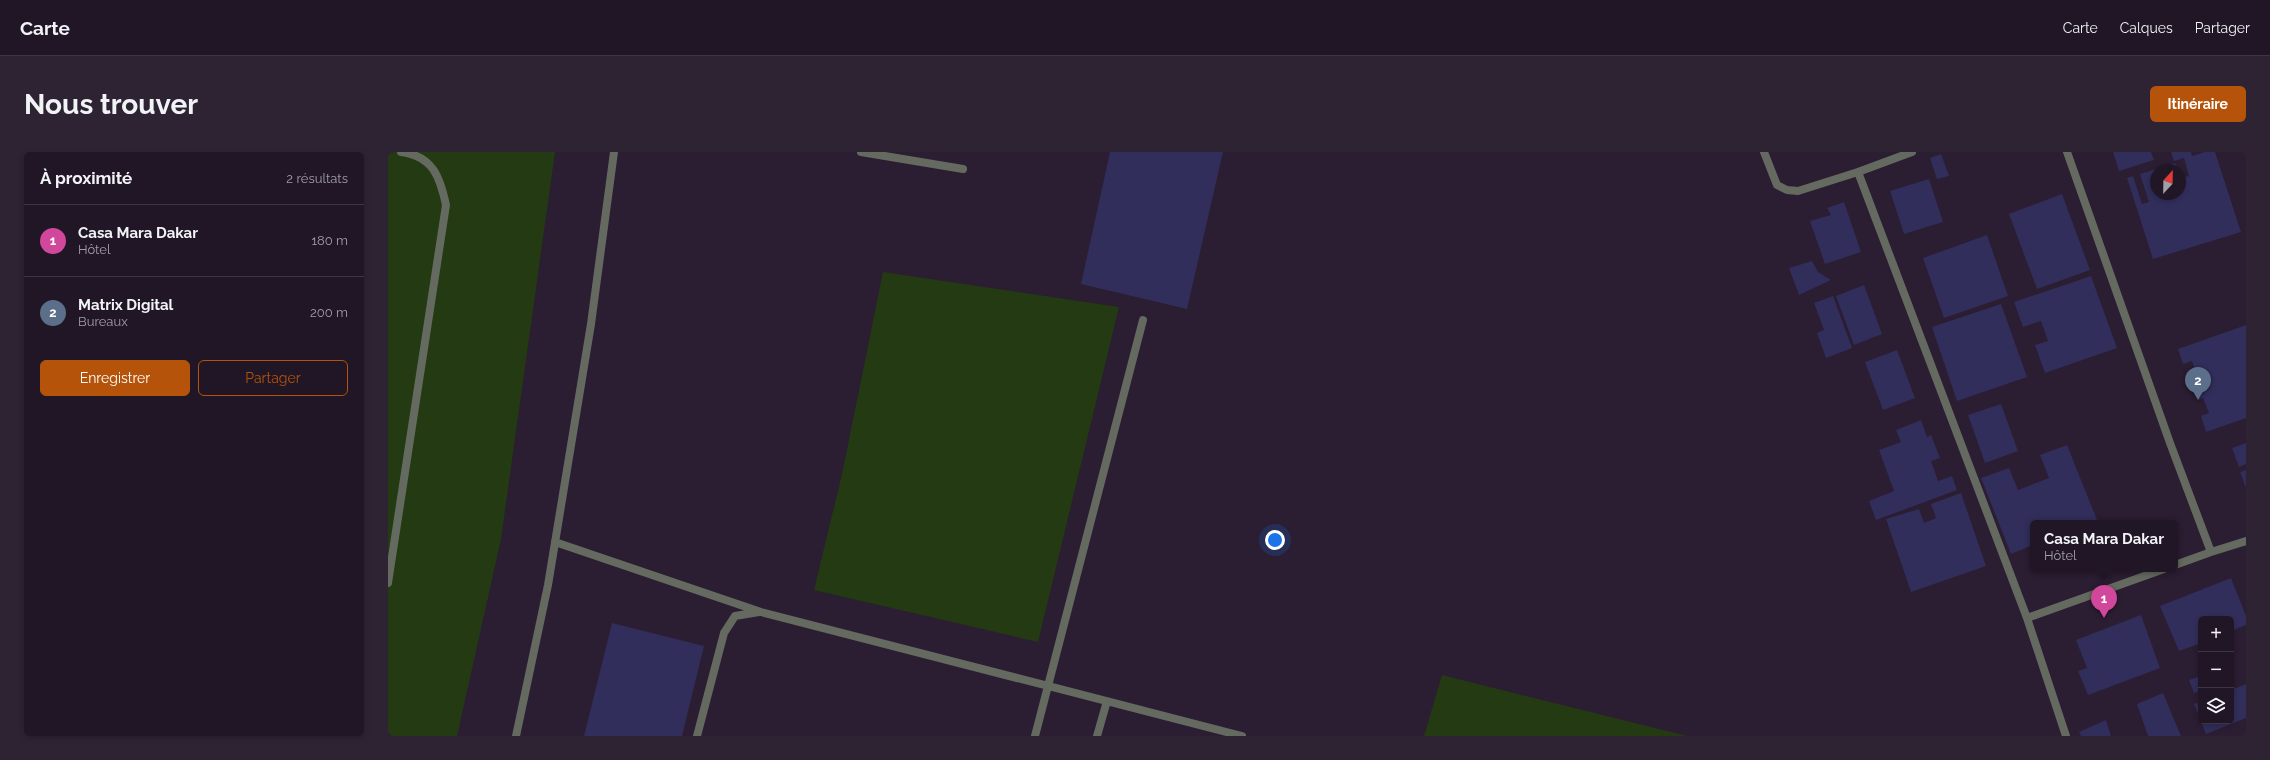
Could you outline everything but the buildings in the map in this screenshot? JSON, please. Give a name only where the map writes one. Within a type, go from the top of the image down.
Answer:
[{"type":"street","points":[[388,583],[446,205],[441,181],[428,163],[408,153],[401,152]]},
{"type":"street","points":[[516,736],[548,585],[591,324],[614,152]]},
{"type":"street","points":[[861,152],[963,169]]},
{"type":"street","points":[[1764,152],[1777,185],[1787,190],[1798,192],[1912,152]]},
{"type":"street","points":[[2067,152],[2167,435],[2211,552]]},
{"type":"street","points":[[1858,172],[2027,618],[2066,736]]},
{"type":"street","points":[[1035,736],[1143,320]]},
{"type":"street","points":[[2178,564],[2246,541]]},
{"type":"street","points":[[555,542],[761,612],[1242,736]]},
{"type":"street","points":[[2027,618],[2156,572]]},
{"type":"street","points":[[697,736],[724,633],[736,616],[761,612]]},
{"type":"street","points":[[1097,736],[1107,701]]},
{"type":"green space","points":[[388,152],[555,152],[501,539],[457,736],[388,736]]},
{"type":"green space","points":[[883,272],[1119,307],[1038,642],[814,590],[842,474]]},
{"type":"green space","points":[[1442,675],[1687,736],[1424,736]]},
{"type":"place","name":"Matrix Digital","points":[[2198,400]]},
{"type":"place","name":"Casa Mara Dakar","points":[[2104,618]]}]
